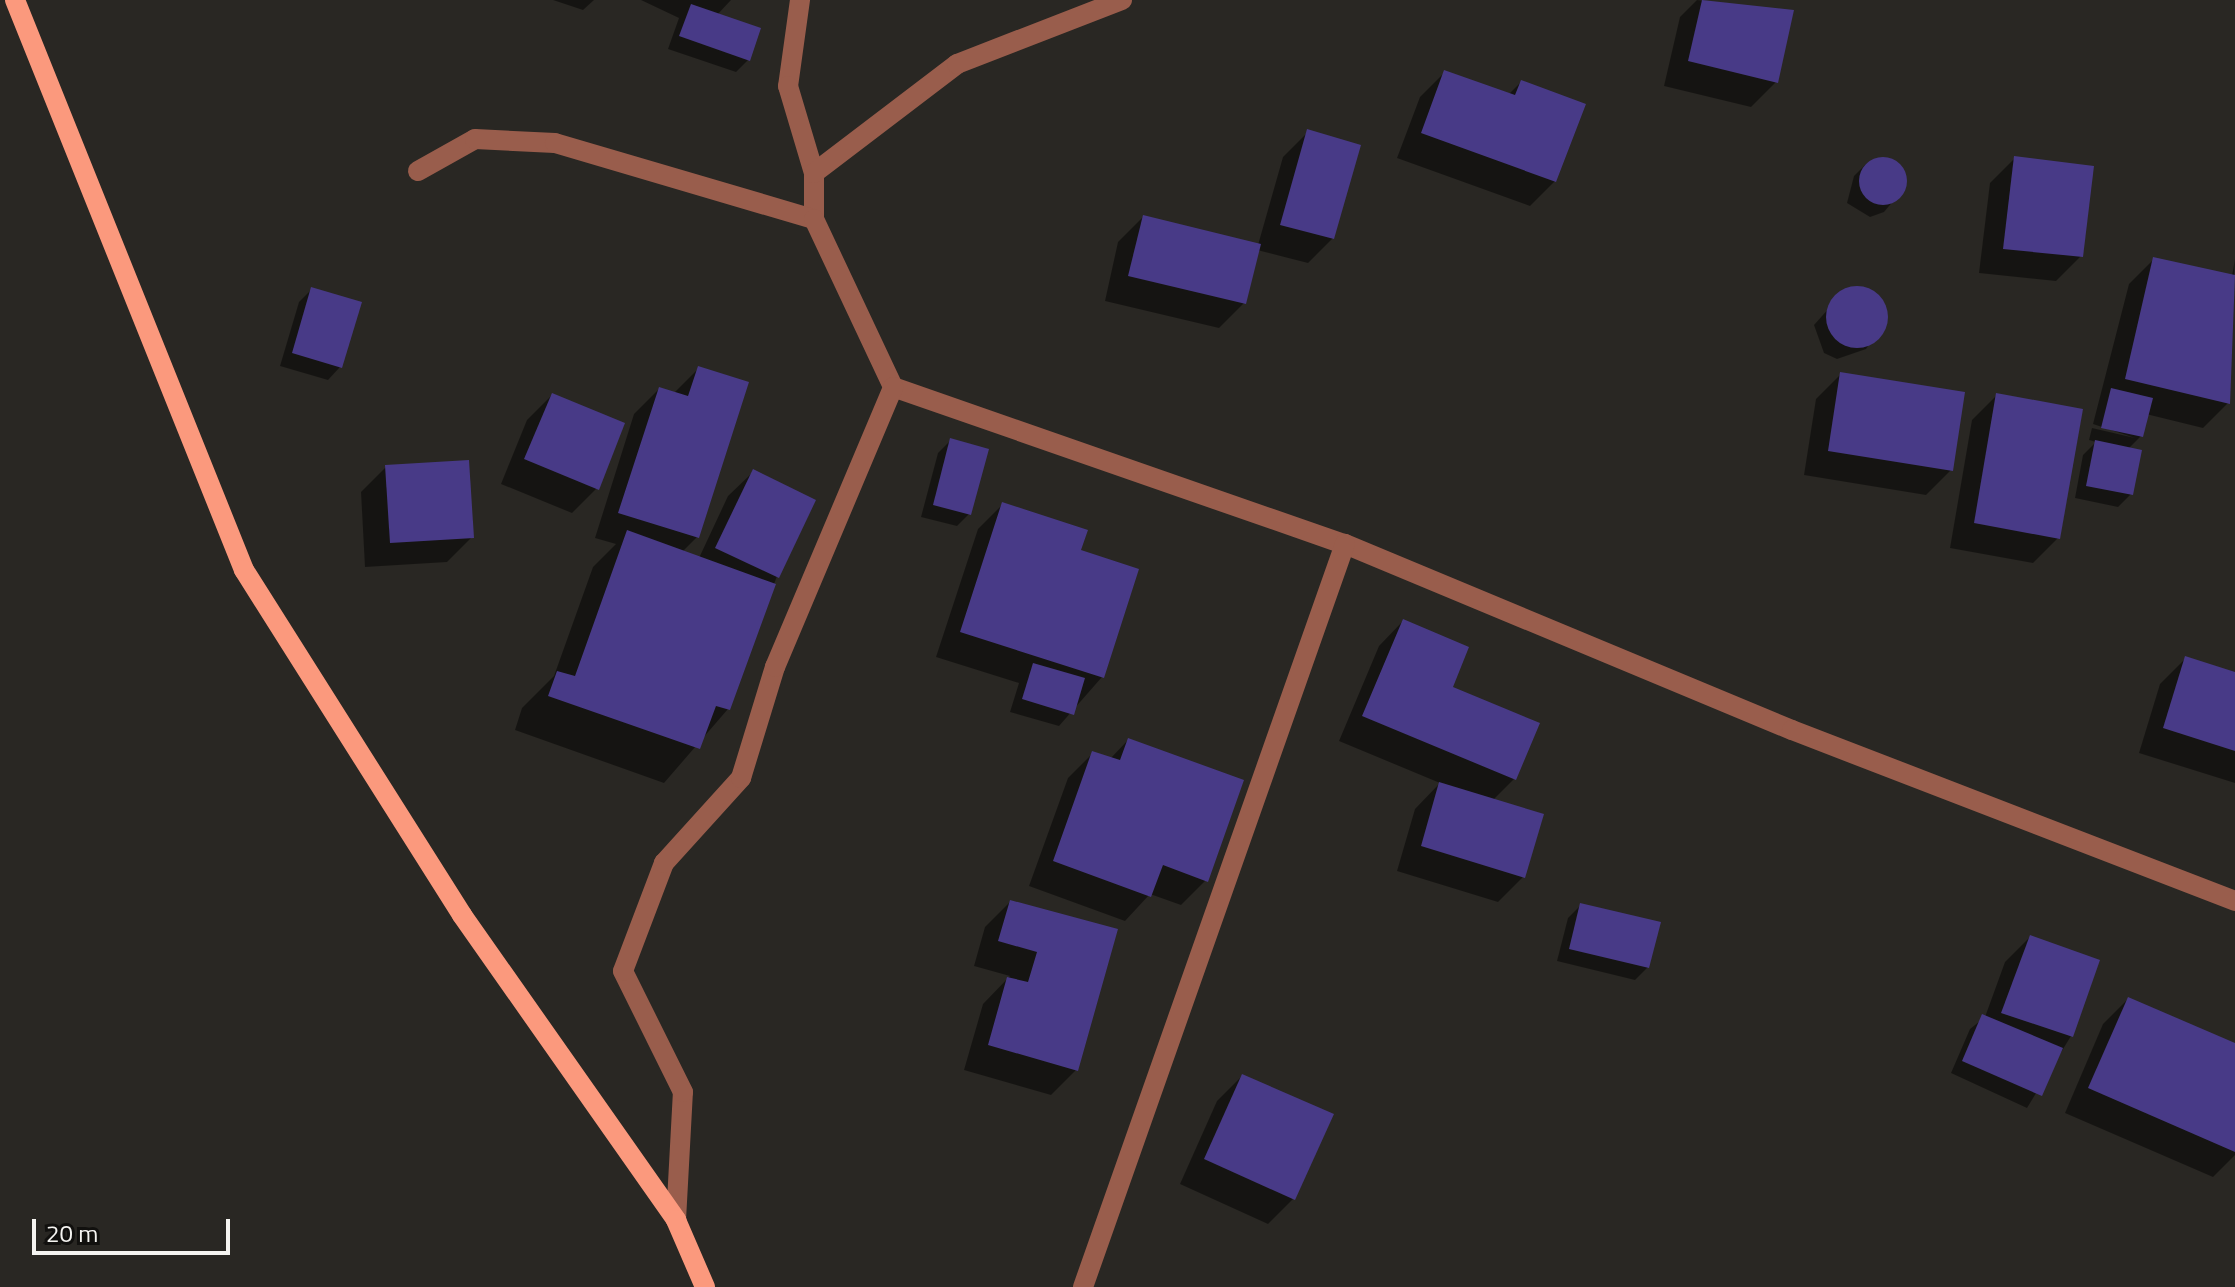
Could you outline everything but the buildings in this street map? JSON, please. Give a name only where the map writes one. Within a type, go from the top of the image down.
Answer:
[{"type":"main road","points":[[15,0],[244,570],[462,915],[676,1220],[705,1287]]},
{"type":"street","points":[[800,0],[788,86],[814,173],[814,219],[893,387],[1345,544],[1792,730],[2235,901]]},
{"type":"street","points":[[814,173],[957,64],[1122,0]]},
{"type":"street","points":[[418,171],[475,139],[555,143],[814,219]]},
{"type":"street","points":[[676,1220],[683,1092],[623,971],[664,863],[741,778],[775,667],[893,387]]},
{"type":"street","points":[[1083,1287],[1345,544]]}]
